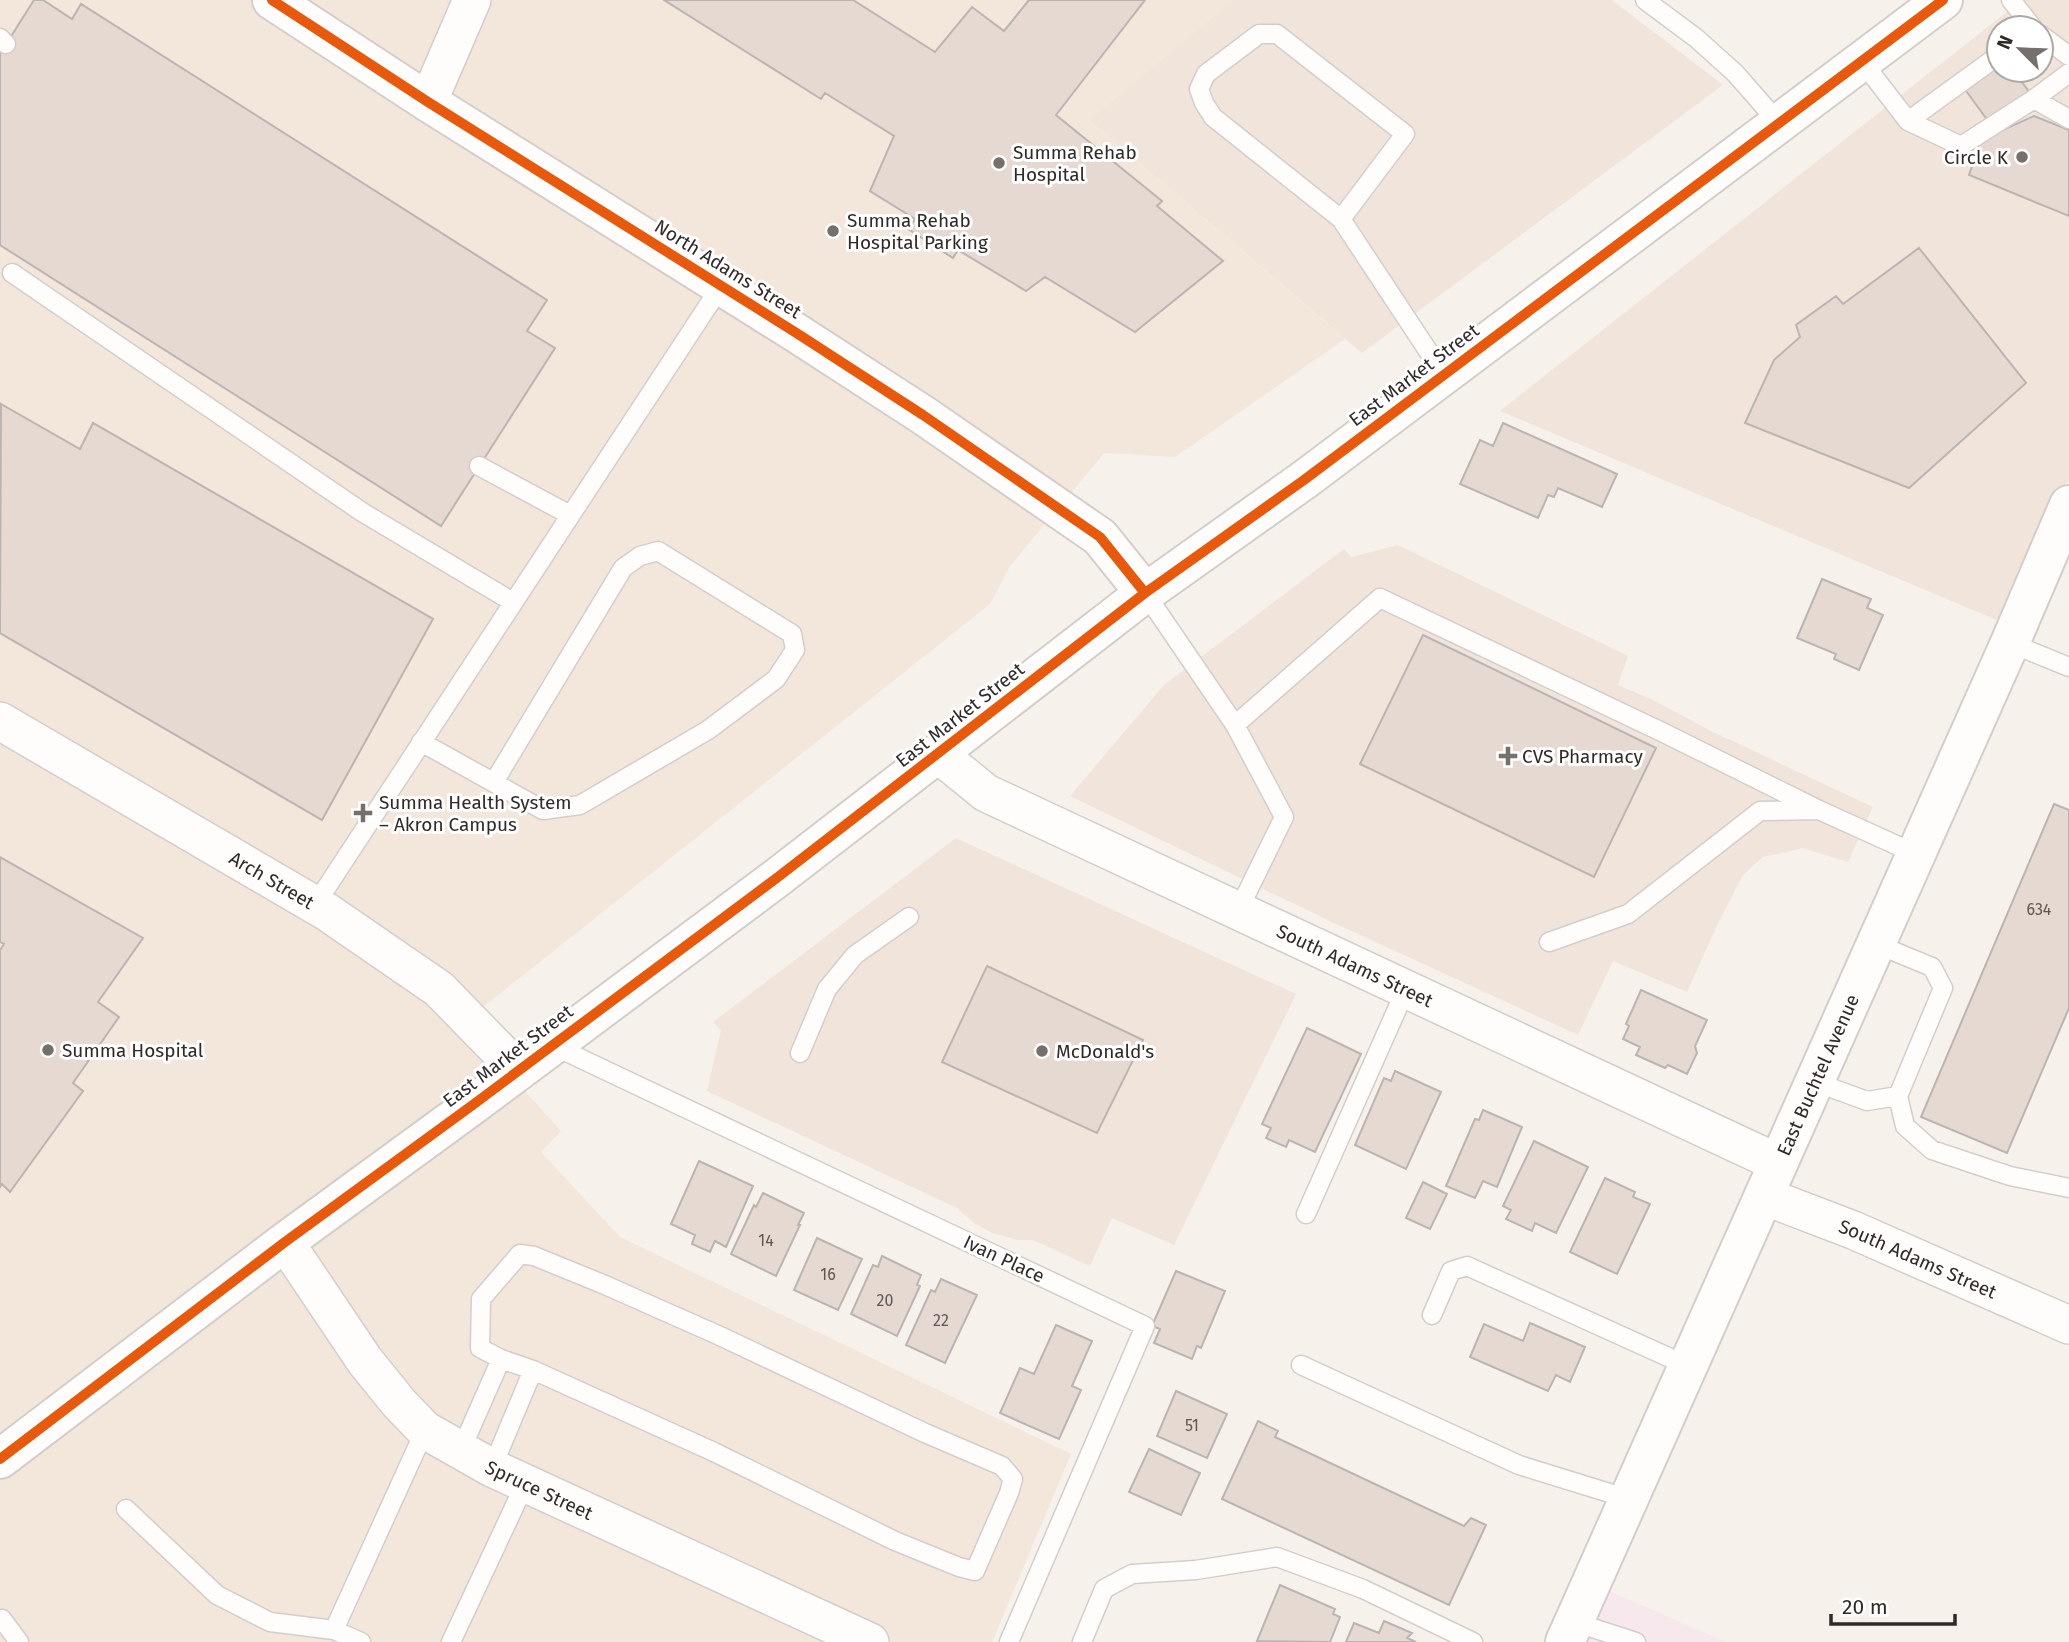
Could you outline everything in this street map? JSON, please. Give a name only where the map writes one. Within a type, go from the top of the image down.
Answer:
[{"type":"main road","name":"North Adams Street","points":[[272,0],[428,102],[923,415],[1100,537],[1145,593]]},
{"type":"main road","name":"East Market Street","points":[[0,1459],[285,1242],[778,877],[1145,593],[1304,480],[1942,0]]},
{"type":"main road","name":"East Buchtel Avenue","points":[[1570,1632],[2069,505]]},
{"type":"street","points":[[428,102],[472,0]]},
{"type":"street","name":"Arch Street","points":[[0,721],[314,905],[439,989],[519,1070]]},
{"type":"street","name":"South Adams Street","points":[[938,754],[986,793],[1406,989],[1771,1180],[1853,1230],[2069,1325]]},
{"type":"street","name":"Spruce Street","points":[[285,1242],[365,1361],[425,1430],[492,1468],[870,1642]]},
{"type":"lane","points":[[1645,0],[1696,38],[1735,73],[1778,122]]},
{"type":"lane","points":[[2011,0],[2022,14]]},
{"type":"lane","points":[[1341,219],[1405,134],[1277,34],[1259,34],[1206,74],[1199,89],[1204,103],[1213,117],[1341,219],[1444,375]]},
{"type":"lane","points":[[1861,60],[1908,121],[1961,146],[2069,73]]},
{"type":"lane","points":[[1908,121],[1985,65]]},
{"type":"lane","points":[[2034,99],[2069,119]]},
{"type":"lane","points":[[12,273],[362,512],[513,603]]},
{"type":"lane","points":[[314,905],[721,286]]},
{"type":"lane","points":[[479,466],[570,515]]},
{"type":"lane","points":[[421,742],[543,810],[580,805],[708,730],[775,680],[795,650],[792,634],[658,551],[640,556],[622,568],[494,782]]},
{"type":"lane","points":[[1145,593],[1235,725],[1284,817],[1254,919]]},
{"type":"lane","points":[[1235,725],[1380,598],[1819,810],[1916,854]]},
{"type":"lane","points":[[2010,643],[2069,667]]},
{"type":"lane","points":[[1549,942],[1628,914],[1760,811],[1819,810]]},
{"type":"lane","points":[[800,1053],[827,989],[855,955],[909,917]]},
{"type":"lane","points":[[1876,944],[1932,967],[1942,988],[1898,1096],[1906,1126],[1932,1150],[2010,1176],[2069,1188]]},
{"type":"lane","points":[[1306,1214],[1406,989]]},
{"type":"lane","name":"Ivan Place","points":[[552,1045],[1145,1326],[1009,1642]]},
{"type":"lane","points":[[1815,1082],[1867,1101],[1898,1096]]},
{"type":"lane","points":[[520,1254],[534,1256],[618,1290],[1002,1466],[1013,1479],[975,1571],[895,1541],[714,1452],[533,1370],[501,1359],[480,1348],[481,1299],[520,1254]]},
{"type":"lane","points":[[1432,1315],[1451,1271],[1467,1266],[1688,1366]]},
{"type":"lane","points":[[461,1450],[501,1359]]},
{"type":"lane","points":[[1301,1365],[1519,1465],[1629,1499]]},
{"type":"lane","points":[[492,1468],[533,1370]]},
{"type":"lane","points":[[334,1630],[425,1430]]},
{"type":"lane","points":[[451,1642],[525,1483]]},
{"type":"lane","points":[[126,1509],[217,1595],[270,1622],[334,1630],[361,1642]]},
{"type":"lane","points":[[1082,1642],[1104,1589],[1132,1574],[1196,1570],[1277,1557],[1363,1589],[1473,1642]]},
{"type":"lane","points":[[2,1619],[19,1642]]},
{"type":"lane","points":[[1570,1632],[1636,1642]]},
{"type":"shaded area","name":"Summa Health System – Akron Campus","points":[[0,0],[1233,0],[1089,120],[1345,339],[1175,457],[1104,453],[1010,566],[990,604],[463,1023],[561,1131],[541,1152],[620,1237],[1071,1454],[992,1642],[0,1642]]},
{"type":"shaded area","points":[[1233,0],[1612,0],[1723,85],[1362,353],[1089,120]]},
{"type":"shaded area","points":[[2022,0],[2069,0],[2069,479],[2006,624],[1500,411],[1985,29],[1985,84],[2055,84],[2055,14],[2004,14]]},
{"type":"shaded area","points":[[1398,545],[1628,656],[1618,685],[1873,807],[1848,862],[1803,848],[1763,857],[1743,875],[1687,992],[1613,961],[1578,1035],[1332,922],[1070,796],[1164,685],[1344,549],[1351,557]]},
{"type":"shaded area","points":[[956,838],[1296,994],[1174,1245],[1112,1218],[1090,1266],[1033,1240],[1018,1240],[992,1233],[974,1223],[957,1208],[707,1091],[721,1031],[713,1022]]},
{"type":"shaded area","points":[[1591,1583],[1726,1642],[1565,1642]]},
{"type":"building","points":[[34,0],[43,0],[72,19],[81,4],[547,300],[527,331],[555,348],[441,526],[0,245],[0,54]]},
{"type":"building","name":"Summa Rehab Hospital","points":[[664,0],[853,0],[935,52],[972,7],[1004,31],[1029,0],[1145,0],[1056,115],[1162,201],[1157,206],[1223,261],[1135,332],[1045,277],[1026,291],[958,250],[953,258],[908,229],[915,219],[870,191],[894,136],[825,93],[821,99]]},
{"type":"building","points":[[1985,72],[1985,84],[2023,84],[2030,93],[1988,121],[1964,88]]},
{"type":"building","name":"Circle K","points":[[2034,116],[2069,130],[2069,216],[1969,175],[1981,140]]},
{"type":"building","points":[[1919,248],[2026,383],[1909,488],[1745,423],[1774,360],[1800,337],[1796,325],[1836,296],[1843,304]]},
{"type":"building","points":[[1,404],[80,449],[93,423],[433,619],[322,820],[0,633]]},
{"type":"building","points":[[1503,423],[1617,474],[1602,507],[1558,488],[1554,497],[1548,495],[1538,518],[1460,484],[1480,440],[1493,446]]},
{"type":"building","points":[[1822,579],[1871,599],[1867,608],[1883,615],[1859,670],[1834,659],[1836,654],[1797,638]]},
{"type":"building","name":"CVS Pharmacy","points":[[1423,635],[1656,748],[1594,877],[1360,764]]},
{"type":"building","points":[[2054,804],[2069,810],[2069,1008],[2007,1153],[1921,1117]]},
{"type":"building","name":"Summa Hospital","points":[[0,857],[143,938],[98,1002],[119,1017],[73,1083],[83,1091],[10,1192],[2,1184],[0,1187],[0,950],[4,944],[0,942]]},
{"type":"building","name":"McDonald's","points":[[987,966],[1143,1040],[1097,1133],[942,1062]]},
{"type":"building","points":[[1641,990],[1707,1020],[1695,1046],[1697,1053],[1687,1074],[1636,1055],[1640,1047],[1623,1039],[1629,1026],[1626,1024]]},
{"type":"building","points":[[1307,1028],[1361,1054],[1315,1152],[1289,1140],[1286,1147],[1266,1138],[1271,1128],[1262,1124]]},
{"type":"building","points":[[1395,1071],[1441,1092],[1406,1169],[1355,1145],[1384,1078],[1391,1081]]},
{"type":"building","points":[[1483,1110],[1522,1127],[1497,1187],[1483,1181],[1475,1198],[1446,1186],[1475,1119],[1479,1120]]},
{"type":"building","points":[[1534,1141],[1588,1167],[1556,1233],[1535,1223],[1532,1231],[1506,1219],[1511,1210],[1503,1206]]},
{"type":"building","points":[[699,1161],[753,1186],[726,1247],[715,1241],[710,1252],[692,1244],[695,1235],[671,1224]]},
{"type":"building","points":[[1605,1178],[1635,1192],[1633,1197],[1650,1204],[1617,1274],[1570,1252]]},
{"type":"building","points":[[1423,1182],[1447,1194],[1430,1229],[1406,1218]]},
{"type":"building","points":[[763,1193],[804,1213],[776,1276],[731,1254],[754,1205],[756,1207]]},
{"type":"building","points":[[817,1238],[862,1259],[838,1310],[794,1290]]},
{"type":"building","points":[[882,1256],[921,1275],[917,1285],[920,1286],[897,1336],[851,1314],[873,1265],[878,1267]]},
{"type":"building","points":[[1176,1271],[1225,1291],[1201,1348],[1197,1346],[1192,1359],[1154,1343],[1160,1329],[1152,1326]]},
{"type":"building","points":[[941,1279],[977,1295],[945,1363],[906,1345],[931,1290],[935,1292]]},
{"type":"building","points":[[1530,1323],[1585,1347],[1570,1382],[1556,1375],[1548,1391],[1470,1357],[1484,1324],[1523,1341]]},
{"type":"building","points":[[1056,1325],[1092,1341],[1072,1386],[1081,1390],[1059,1439],[1000,1413],[1020,1368],[1034,1374]]},
{"type":"building","points":[[1176,1391],[1227,1414],[1207,1458],[1157,1436]]},
{"type":"building","points":[[1258,1421],[1278,1431],[1275,1437],[1464,1526],[1471,1518],[1486,1525],[1449,1605],[1222,1499]]},
{"type":"building","points":[[1149,1449],[1200,1473],[1181,1515],[1129,1492]]},
{"type":"building","points":[[1280,1585],[1335,1609],[1333,1614],[1340,1617],[1330,1642],[1257,1641]]},
{"type":"building","points":[[1384,1621],[1412,1633],[1407,1638],[1416,1642],[1346,1642],[1354,1623],[1379,1633]]},
{"type":"cycle path","points":[[272,0],[428,102],[923,415],[1100,537],[1145,593]]},
{"type":"cycle path","points":[[0,1459],[285,1242],[778,877],[1145,593],[1304,480],[1943,0]]},
{"type":"place","name":"Circle K","points":[[2022,157]]},
{"type":"place","name":"Summa Rehab Hospital","points":[[999,163]]},
{"type":"place","name":"Summa Rehab Hospital Parking","points":[[833,231]]},
{"type":"place","name":"CVS Pharmacy","points":[[1508,756]]},
{"type":"place","name":"Summa Health System – Akron Campus","points":[[363,813]]},
{"type":"place","name":"Summa Hospital","points":[[48,1050]]},
{"type":"place","name":"McDonald's","points":[[1042,1051]]}]
